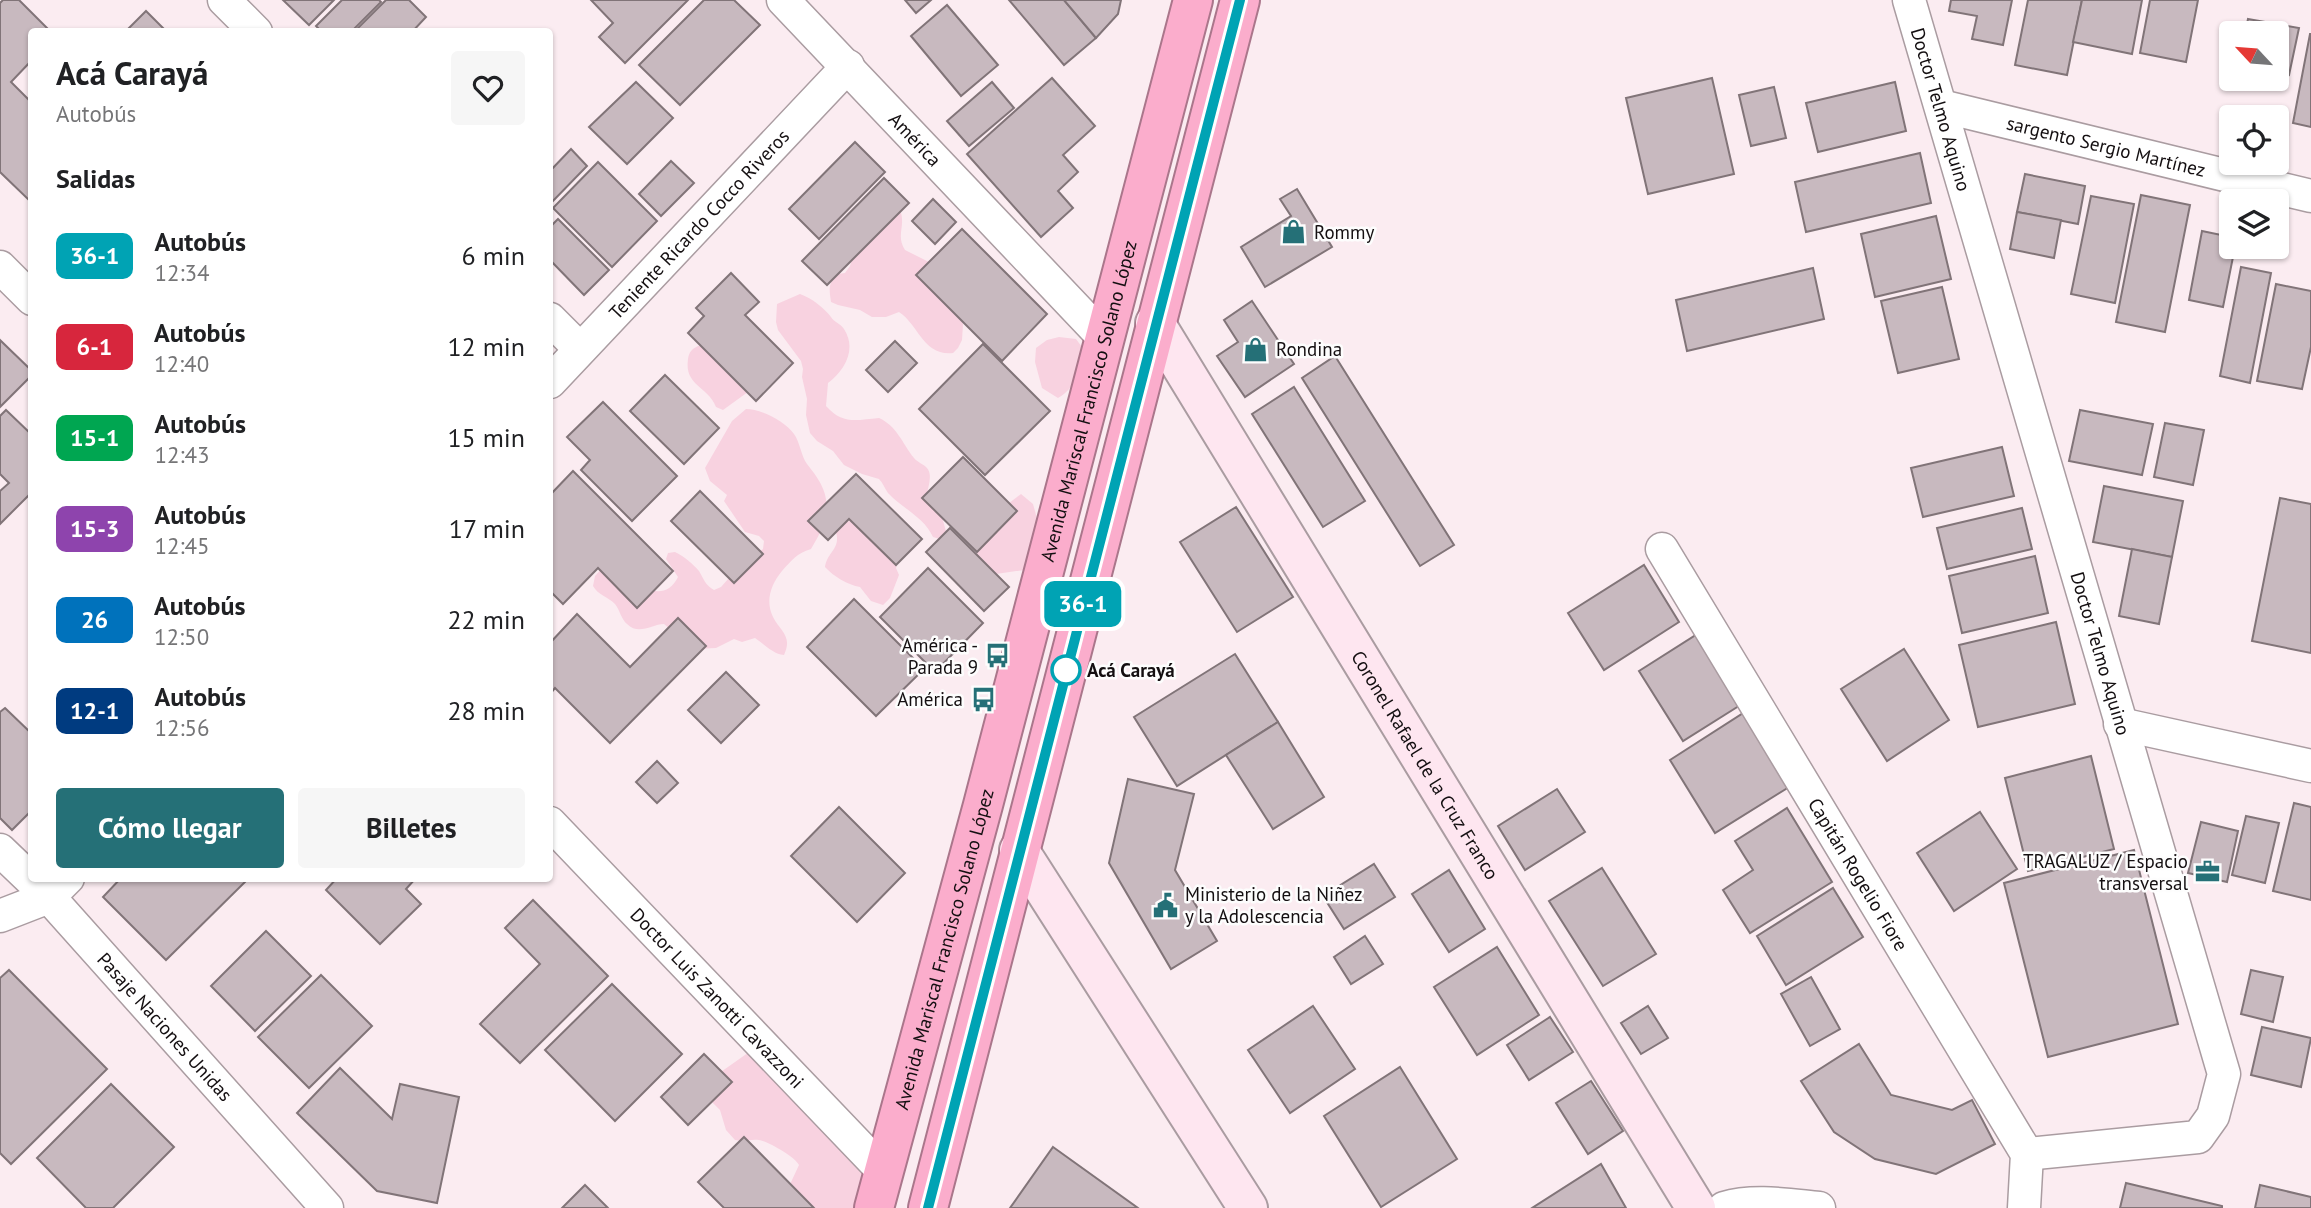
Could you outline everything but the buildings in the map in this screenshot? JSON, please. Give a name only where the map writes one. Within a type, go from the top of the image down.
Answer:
[{"type":"highway","name":"Avenida Mariscal Francisco Solano López","points":[[874,1208],[1193,0]]},
{"type":"highway","points":[[928,1208],[1240,0]]},
{"type":"street","points":[[224,0],[252,28]]},
{"type":"street","name":"América","points":[[783,0],[1105,339]]},
{"type":"street","name":"Doctor Telmo Aquino","points":[[1909,0],[2224,1073],[2213,1116],[2198,1137],[2027,1154]]},
{"type":"street","name":"Teniente Ricardo Cocco Riveros","points":[[553,378],[848,66]]},
{"type":"street","name":"sargento Sergio Martínez","points":[[1941,106],[2311,196]]},
{"type":"street","points":[[0,267],[28,295]]},
{"type":"street","points":[[553,322],[579,348]]},
{"type":"street","name":"Coronel Rafael de la Cruz Franco","points":[[1155,323],[1696,1208]]},
{"type":"street","name":"Capitán Rogelio Fiore","points":[[1662,549],[2027,1154]]},
{"type":"street","points":[[2120,723],[2311,766]]},
{"type":"street","name":"Doctor Luis Zanotti Cavazzoni","points":[[553,826],[884,1172]]},
{"type":"street","name":"Pasaje Naciones Unidas","points":[[0,849],[28,868]]},
{"type":"street","points":[[1019,850],[1248,1208]]},
{"type":"street","points":[[0,916],[58,888]]},
{"type":"street","name":"Pasaje Naciones Unidas","points":[[58,888],[327,1208]]},
{"type":"street","points":[[2024,1208],[2027,1154]]},
{"type":"street","points":[[1724,1208],[1738,1204],[1785,1204],[1819,1208]]},
{"type":"shaded area","points":[[882,206],[901,213],[901,240],[905,250],[937,266],[963,324],[962,340],[953,353],[943,353],[928,345],[899,312],[886,317],[872,317],[860,310],[831,302],[832,280],[838,274],[845,273],[850,266],[854,252]]},
{"type":"shaded area","points":[[800,294],[821,307],[842,327],[848,337],[847,359],[840,372],[828,383],[826,406],[844,419],[879,418],[895,430],[914,458],[929,471],[927,494],[942,517],[947,535],[943,540],[933,537],[919,519],[888,493],[879,479],[844,465],[833,451],[810,433],[801,361],[778,330],[776,322],[777,304]]},
{"type":"shaded area","points":[[1059,337],[1076,339],[1085,351],[1073,384],[1058,398],[1042,388],[1035,362],[1036,348],[1047,340]]},
{"type":"shaded area","points":[[698,346],[713,346],[752,389],[723,410],[716,407],[690,375],[688,357]]},
{"type":"shaded area","points":[[746,409],[759,411],[790,429],[826,499],[824,522],[811,549],[785,567],[770,593],[769,605],[773,617],[786,638],[784,655],[772,651],[755,638],[742,642],[734,639],[716,648],[694,649],[664,624],[636,629],[623,620],[615,604],[593,586],[595,576],[606,564],[633,583],[653,591],[663,591],[678,577],[666,559],[668,553],[675,552],[694,566],[714,590],[721,587],[736,570],[763,549],[764,541],[759,536],[745,532],[724,501],[727,495],[710,481],[705,468],[732,421]]},
{"type":"shaded area","points":[[1021,494],[1033,504],[1038,522],[1024,570],[996,574],[980,561],[974,546],[1000,510]]},
{"type":"shaded area","points":[[853,520],[898,560],[896,568],[899,575],[890,598],[883,605],[871,601],[860,587],[841,580],[825,567],[837,543],[836,532],[844,523]]},
{"type":"shaded area","points":[[752,1050],[863,1162],[872,1208],[787,1208],[785,1195],[799,1165],[797,1162],[763,1141],[735,1140],[726,1130],[720,1110],[707,1097],[718,1074]]},
{"type":"bus line","name":"36-1","points":[[928,1208],[1240,0]]},
{"type":"place","name":"Rommy","points":[[1294,232]]},
{"type":"place","name":"Rondina","points":[[1256,349]]},
{"type":"place","name":"América - Parada 9","points":[[998,656]]},
{"type":"place","name":"Acá Carayá","points":[[1066,670]]},
{"type":"place","name":"América","points":[[983,699]]},
{"type":"place","name":"TRAGALUZ / Espacio transversal","points":[[2208,872]]},
{"type":"place","name":"Ministerio de la Niñez y la Adolescencia","points":[[1165,905]]}]
